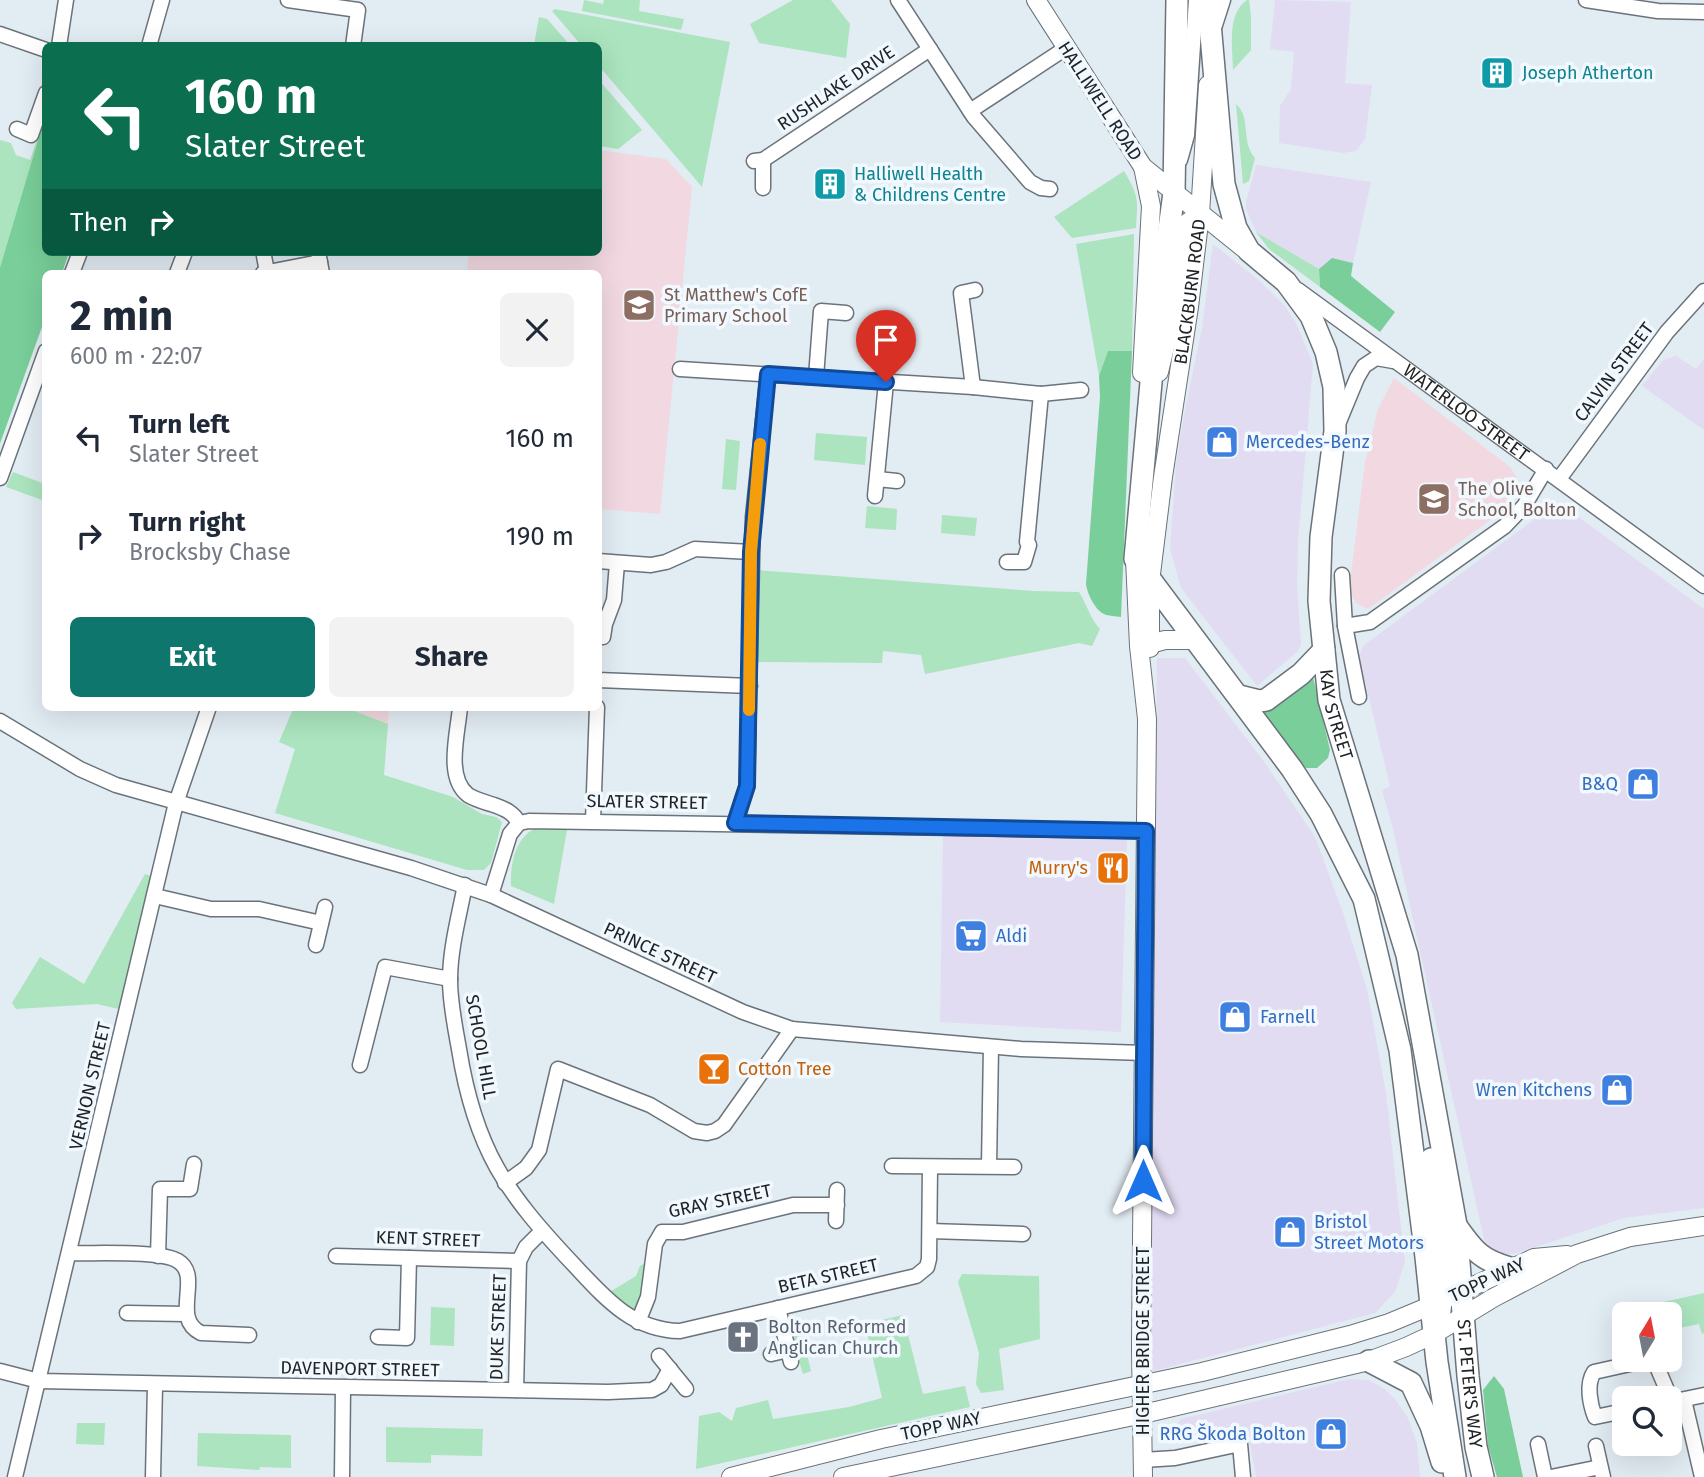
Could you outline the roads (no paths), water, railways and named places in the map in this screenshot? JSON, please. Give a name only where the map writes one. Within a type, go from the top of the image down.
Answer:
[{"type":"highway","name":"BLACKBURN ROAD","points":[[1135,559],[1160,289],[1174,186],[1177,0]]},
{"type":"highway","name":"BLACKBURN ROAD","points":[[1208,0],[1210,45]]},
{"type":"highway","points":[[1210,45],[1224,184],[1230,212],[1241,241],[1259,261]]},
{"type":"highway","name":"KAY STREET","points":[[1259,261],[1286,282],[1311,316],[1326,352],[1334,387],[1335,431],[1321,537],[1319,601],[1329,700],[1406,955],[1456,1226],[1445,1299]]},
{"type":"highway","points":[[1135,559],[1292,769],[1321,814],[1364,899],[1399,1050],[1426,1257],[1445,1299]]},
{"type":"highway","points":[[1239,696],[1266,700],[1301,674],[1324,650]]},
{"type":"highway","points":[[1419,1026],[1445,1299]]},
{"type":"highway","points":[[1456,1226],[1486,1261],[1510,1268]]},
{"type":"highway","name":"ST. PETER'S WAY","points":[[1455,1477],[1434,1334],[1445,1299],[1464,1316],[1476,1447],[1483,1477]]},
{"type":"highway","points":[[1369,1361],[1411,1383],[1431,1426],[1447,1477]]},
{"type":"main road","name":"HALLIWELL ROAD","points":[[1036,0],[1143,167],[1174,186]]},
{"type":"main road","name":"BLACKBURN ROAD","points":[[1150,582],[1200,214],[1210,45]]},
{"type":"main road","points":[[1136,536],[1150,236],[1150,198],[1143,167]]},
{"type":"main road","name":"KAY STREET","points":[[1174,186],[1200,214],[1259,261]]},
{"type":"main road","points":[[1149,417],[1169,330],[1183,236],[1191,219],[1200,214]]},
{"type":"main road","name":"HIGHER BRIDGE STREET","points":[[1135,559],[1139,646],[1146,700]]},
{"type":"main road","name":"HIGHER BRIDGE STREET","points":[[1143,1468],[1146,700],[1150,644],[1150,582]]},
{"type":"main road","points":[[1150,644],[1165,640],[1194,640]]},
{"type":"main road","points":[[1577,1254],[1630,1237],[1704,1226]]},
{"type":"main road","name":"TOPP WAY","points":[[731,1477],[881,1439],[1256,1360],[1389,1323],[1534,1258],[1577,1254]]},
{"type":"main road","name":"TOPP WAY","points":[[843,1477],[1143,1414],[1369,1361],[1406,1348],[1434,1334],[1493,1298],[1577,1254]]},
{"type":"street","points":[[60,42],[66,0]]},
{"type":"street","points":[[150,42],[162,0]]},
{"type":"street","points":[[288,0],[358,10],[354,42]]},
{"type":"street","points":[[898,0],[970,111],[1030,182],[1050,189]]},
{"type":"street","name":"BLACKBURN ROAD","points":[[1174,186],[1187,135],[1196,0]]},
{"type":"street","points":[[1210,45],[1223,0]]},
{"type":"street","points":[[1586,0],[1658,10],[1704,12]]},
{"type":"street","points":[[1682,11],[1704,2]]},
{"type":"street","points":[[0,34],[42,49]]},
{"type":"street","points":[[970,111],[1066,48]]},
{"type":"street","name":"RUSHLAKE DRIVE","points":[[763,188],[765,168],[759,160],[930,49]]},
{"type":"street","points":[[17,129],[31,135],[42,104]]},
{"type":"street","points":[[264,256],[265,270]]},
{"type":"street","points":[[280,270],[320,262]]},
{"type":"street","name":"WATERLOO STREET","points":[[1286,282],[1704,586]]},
{"type":"street","points":[[973,387],[961,293],[975,290]]},
{"type":"street","name":"CALVIN STREET","points":[[1559,479],[1667,332],[1704,291]]},
{"type":"street","points":[[816,377],[821,312],[846,313]]},
{"type":"street","points":[[1335,431],[1364,366],[1376,358],[1398,362]]},
{"type":"street","points":[[0,478],[42,364]]},
{"type":"street","points":[[680,369],[973,387],[1041,394],[1081,390]]},
{"type":"street","points":[[735,823],[747,786],[751,552],[768,374]]},
{"type":"street","points":[[875,496],[886,382]]},
{"type":"street","points":[[1007,562],[1024,562],[1029,545],[1027,542],[1041,394]]},
{"type":"street","points":[[1345,626],[1370,622],[1505,526],[1524,506],[1546,469]]},
{"type":"street","points":[[877,479],[897,481]]},
{"type":"street","points":[[602,561],[659,564],[701,548],[751,552]]},
{"type":"street","points":[[603,637],[614,600],[617,563]]},
{"type":"street","points":[[1342,575],[1345,626],[1359,697]]},
{"type":"street","points":[[602,680],[750,686]]},
{"type":"street","name":"VERNON STREET","points":[[15,1477],[176,803],[208,711]]},
{"type":"street","points":[[460,711],[455,776],[460,786],[479,801],[506,809],[519,823],[508,842],[491,895]]},
{"type":"street","points":[[593,821],[597,711]]},
{"type":"street","name":"PRINCE STREET","points":[[0,721],[80,769],[116,785],[465,885],[743,1012],[792,1030],[991,1046],[1144,1054]]},
{"type":"street","name":"SLATER STREET","points":[[519,823],[541,820],[1146,831]]},
{"type":"street","name":"SCHOOL HILL","points":[[465,885],[450,979],[465,1085],[486,1149],[505,1184],[542,1231],[609,1301],[638,1322]]},
{"type":"street","points":[[155,897],[211,909],[259,909],[321,923]]},
{"type":"street","points":[[316,945],[325,907]]},
{"type":"street","points":[[360,1065],[385,967],[450,979]]},
{"type":"street","points":[[505,1184],[526,1168],[539,1150],[558,1069],[650,1105],[694,1131],[715,1131],[724,1125],[792,1030]]},
{"type":"street","points":[[989,1166],[991,1046]]},
{"type":"street","points":[[158,1256],[160,1189],[190,1189],[194,1164]]},
{"type":"street","points":[[892,1166],[1014,1167]]},
{"type":"street","name":"BETA STREET","points":[[638,1322],[680,1331],[916,1276],[927,1267],[930,1167]]},
{"type":"street","points":[[836,1221],[837,1190]]},
{"type":"street","name":"GRAY STREET","points":[[638,1322],[648,1297],[655,1244],[662,1232],[683,1232],[793,1205],[837,1205]]},
{"type":"street","name":"DUKE STREET","points":[[516,1390],[519,1261],[526,1247],[542,1231]]},
{"type":"street","points":[[930,1231],[1023,1234]]},
{"type":"street","points":[[69,1253],[158,1256],[176,1260],[186,1268],[188,1274],[189,1324],[201,1333],[249,1335]]},
{"type":"street","name":"KENT STREET","points":[[336,1256],[519,1261]]},
{"type":"street","points":[[378,1337],[407,1338],[409,1258]]},
{"type":"street","points":[[771,1354],[790,1356],[778,1308]]},
{"type":"street","points":[[127,1313],[187,1314]]},
{"type":"street","points":[[659,1356],[687,1389]]},
{"type":"street","points":[[1612,1368],[1594,1372],[1589,1389],[1595,1417],[1612,1413]]},
{"type":"street","name":"DAVENPORT STREET","points":[[0,1371],[39,1381],[155,1385],[652,1390],[661,1385],[670,1369]]},
{"type":"street","points":[[153,1477],[155,1385]]},
{"type":"street","points":[[342,1477],[343,1388]]},
{"type":"street","points":[[1682,1400],[1704,1395]]},
{"type":"street","points":[[1682,1421],[1702,1477]]},
{"type":"street","points":[[1143,1468],[1240,1444],[1243,1477]]},
{"type":"street","points":[[1538,1444],[1545,1477]]},
{"type":"street","points":[[1551,1477],[1601,1472],[1596,1446]]},
{"type":"place","name":"Joseph Atherton","points":[[1497,73]]},
{"type":"place","name":"Halliwell Health & Childrens Centre","points":[[830,184]]},
{"type":"place","name":"St Matthew's CofE Primary School","points":[[639,305]]},
{"type":"place","name":"Mercedes-Benz","points":[[1222,442]]},
{"type":"place","name":"The Olive School, Bolton","points":[[1434,499]]},
{"type":"place","name":"B&Q","points":[[1643,784]]},
{"type":"place","name":"Murry's","points":[[1113,868]]},
{"type":"place","name":"Aldi","points":[[971,936]]},
{"type":"place","name":"Farnell","points":[[1235,1017]]},
{"type":"place","name":"Cotton Tree","points":[[714,1069]]},
{"type":"place","name":"Wren Kitchens","points":[[1617,1090]]},
{"type":"place","name":"Bristol Street Motors","points":[[1290,1232]]},
{"type":"place","name":"Bolton Reformed Anglican Church","points":[[743,1337]]},
{"type":"place","name":"RRG Škoda Bolton","points":[[1331,1434]]}]
